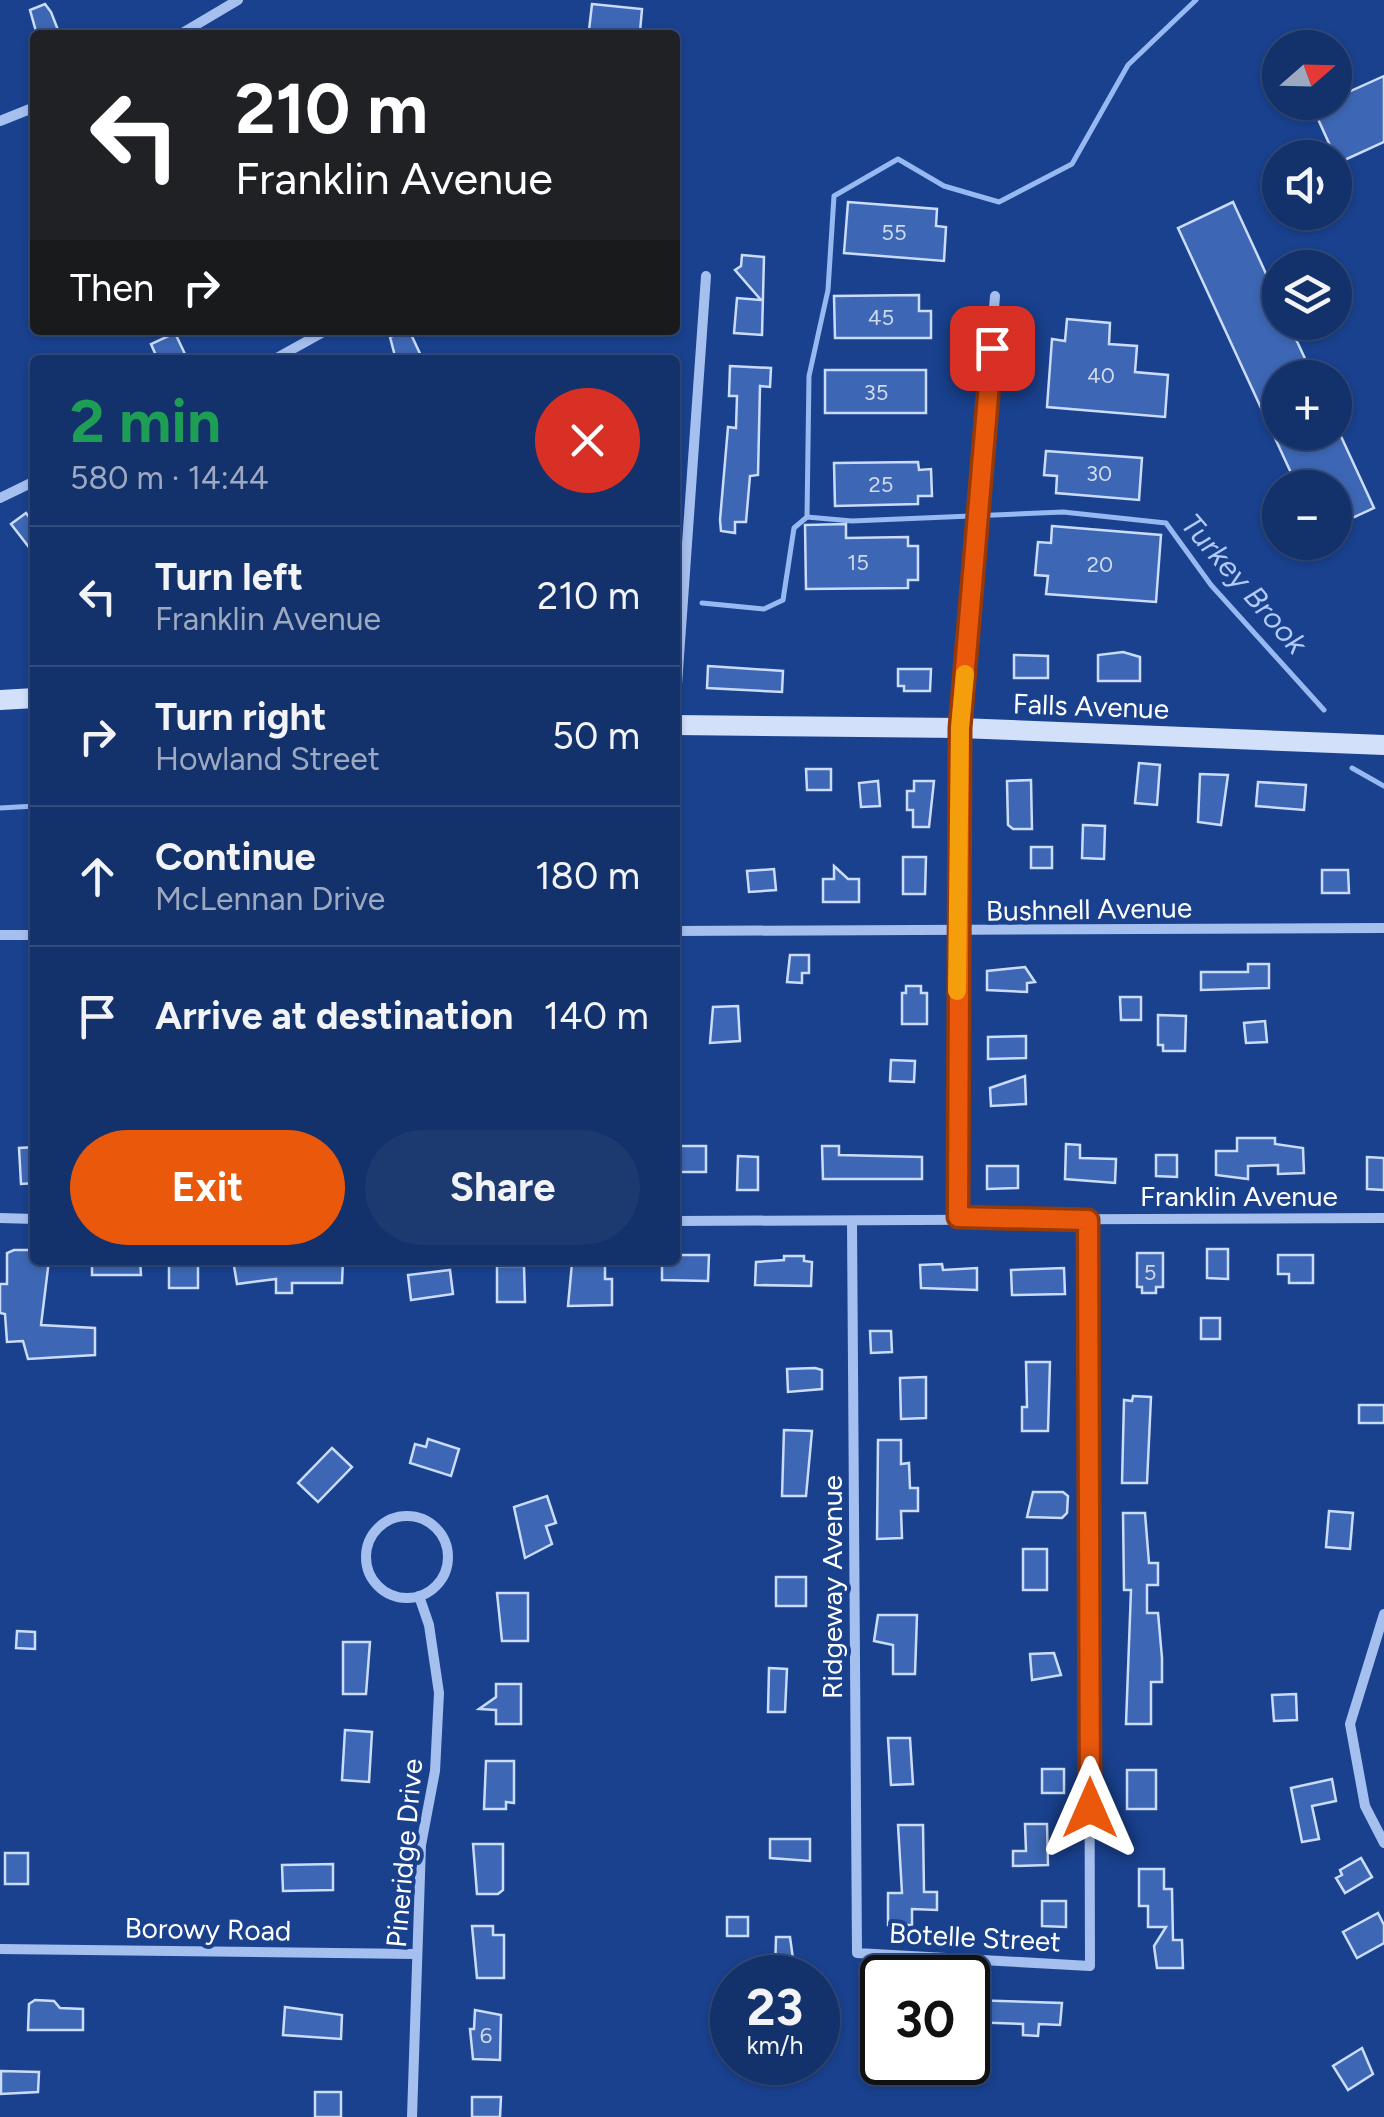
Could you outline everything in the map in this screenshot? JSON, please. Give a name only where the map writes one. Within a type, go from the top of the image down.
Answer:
[{"type":"main road","points":[[0,700],[30,698]]},
{"type":"main road","name":"Falls Avenue","points":[[680,725],[960,728],[1384,745]]},
{"type":"street","points":[[187,30],[238,0]]},
{"type":"street","points":[[0,121],[30,109]]},
{"type":"street","points":[[680,643],[706,276]]},
{"type":"street","points":[[958,1217],[960,728],[995,296]]},
{"type":"street","points":[[282,355],[318,335]]},
{"type":"street","points":[[0,498],[30,483]]},
{"type":"street","name":"Bushnell Avenue","points":[[680,932],[1384,928]]},
{"type":"street","points":[[0,935],[30,935]]},
{"type":"street","points":[[0,1218],[30,1218]]},
{"type":"street","name":"Franklin Avenue","points":[[680,1221],[1384,1218]]},
{"type":"street","name":"Botelle Street","points":[[857,1952],[1090,1966],[1088,1220]]},
{"type":"street","name":"Ridgeway Avenue","points":[[852,1222],[857,1952]]},
{"type":"street","points":[[396,1517],[422,1519],[433,1526],[446,1547],[445,1571],[430,1591],[419,1596],[406,1598],[382,1590],[368,1568],[366,1556],[374,1532],[396,1517]]},
{"type":"street","name":"Pineridge Drive","points":[[412,2117],[421,1846],[435,1771],[438,1692],[429,1626],[419,1596]]},
{"type":"street","points":[[1384,1614],[1350,1724],[1365,1806],[1384,1843]]},
{"type":"street","name":"Borowy Road","points":[[0,1949],[416,1954]]},
{"type":"building","points":[[45,4],[58,30],[36,30],[30,10]]},
{"type":"building","points":[[592,4],[642,9],[640,30],[589,30]]},
{"type":"building","points":[[1384,76],[1384,142],[1352,157],[1352,140],[1328,140],[1318,120],[1352,120],[1352,90]]},
{"type":"building","points":[[848,202],[937,209],[936,226],[946,227],[944,261],[844,253]]},
{"type":"building","points":[[1233,202],[1262,265],[1262,340],[1296,340],[1306,360],[1262,360],[1262,410],[1178,228]]},
{"type":"building","points":[[742,255],[764,257],[762,335],[734,333],[737,298],[761,300],[735,270],[741,266]]},
{"type":"building","points":[[919,295],[919,311],[931,311],[931,338],[835,338],[834,296]]},
{"type":"building","points":[[1067,319],[1110,323],[1109,344],[1137,346],[1135,372],[1168,375],[1165,417],[1047,407],[1052,339],[1065,341]]},
{"type":"building","points":[[176,335],[185,354],[156,355],[151,344]]},
{"type":"building","points":[[411,335],[421,355],[395,355],[390,337]]},
{"type":"building","points":[[730,366],[771,368],[770,387],[760,386],[758,475],[750,476],[746,522],[735,522],[735,533],[721,531],[720,520],[728,427],[736,428],[737,396],[729,396]]},
{"type":"building","points":[[825,370],[926,370],[926,413],[825,413]]},
{"type":"building","points":[[1280,450],[1347,450],[1374,508],[1352,518],[1352,470],[1290,470]]},
{"type":"building","points":[[1046,451],[1142,458],[1139,500],[1056,493],[1057,476],[1044,475]]},
{"type":"building","points":[[918,462],[919,470],[931,469],[932,496],[918,496],[918,504],[835,506],[834,463]]},
{"type":"building","points":[[26,513],[30,518],[30,549],[11,524]]},
{"type":"building","points":[[846,524],[846,538],[908,537],[908,546],[918,546],[918,580],[908,580],[908,588],[806,589],[805,525]]},
{"type":"building","points":[[1052,526],[1161,535],[1156,602],[1046,594],[1048,576],[1035,575],[1038,542],[1051,543]]},
{"type":"building","points":[[1123,652],[1140,657],[1140,681],[1098,681],[1098,655]]},
{"type":"building","points":[[1014,655],[1048,656],[1048,678],[1014,678]]},
{"type":"building","points":[[708,666],[783,671],[782,692],[707,688]]},
{"type":"building","points":[[898,669],[931,669],[930,691],[904,691],[904,686],[898,686]]},
{"type":"building","points":[[1139,763],[1160,765],[1157,805],[1135,803]]},
{"type":"building","points":[[806,769],[831,769],[831,790],[807,790]]},
{"type":"building","points":[[1200,774],[1228,775],[1221,825],[1198,822]]},
{"type":"building","points":[[1031,780],[1032,829],[1013,829],[1008,825],[1007,781]]},
{"type":"building","points":[[878,781],[880,806],[861,807],[859,783]]},
{"type":"building","points":[[914,781],[934,781],[929,827],[913,827],[913,810],[907,810],[907,791],[914,791]]},
{"type":"building","points":[[1258,782],[1306,785],[1304,810],[1256,806]]},
{"type":"building","points":[[1083,825],[1105,826],[1104,859],[1082,858]]},
{"type":"building","points":[[1031,847],[1052,847],[1052,868],[1031,868]]},
{"type":"building","points":[[903,857],[926,857],[925,894],[903,894]]},
{"type":"building","points":[[834,866],[848,879],[859,879],[859,902],[823,902],[823,879],[834,879]]},
{"type":"building","points":[[774,869],[776,890],[749,892],[747,871]]},
{"type":"building","points":[[1322,870],[1348,870],[1349,893],[1322,893]]},
{"type":"building","points":[[790,955],[809,955],[809,973],[802,973],[802,983],[787,982]]},
{"type":"building","points":[[1248,964],[1269,964],[1269,988],[1201,990],[1201,972],[1248,972]]},
{"type":"building","points":[[1025,967],[1035,982],[1027,983],[1027,992],[987,990],[987,971]]},
{"type":"building","points":[[906,986],[921,986],[921,993],[927,993],[927,1024],[902,1024],[902,993],[906,993]]},
{"type":"building","points":[[1120,997],[1141,997],[1141,1020],[1121,1020]]},
{"type":"building","points":[[738,1006],[740,1041],[710,1043],[713,1007]]},
{"type":"building","points":[[1158,1015],[1186,1016],[1185,1051],[1163,1051],[1163,1045],[1158,1045]]},
{"type":"building","points":[[1265,1021],[1267,1042],[1246,1043],[1244,1023]]},
{"type":"building","points":[[1026,1036],[1026,1058],[988,1059],[988,1037]]},
{"type":"building","points":[[891,1060],[915,1061],[914,1082],[890,1081]]},
{"type":"building","points":[[1025,1076],[1026,1104],[991,1106],[990,1088]]},
{"type":"building","points":[[1237,1138],[1275,1138],[1275,1144],[1303,1148],[1304,1173],[1278,1174],[1278,1165],[1248,1166],[1248,1179],[1216,1175],[1216,1151],[1237,1151]]},
{"type":"building","points":[[1066,1144],[1080,1145],[1080,1158],[1116,1159],[1115,1183],[1065,1179]]},
{"type":"building","points":[[680,1146],[706,1146],[706,1172],[680,1172]]},
{"type":"building","points":[[822,1146],[839,1146],[839,1155],[922,1157],[922,1179],[823,1179]]},
{"type":"building","points":[[30,1147],[30,1183],[21,1184],[19,1148]]},
{"type":"building","points":[[1156,1155],[1177,1155],[1177,1177],[1156,1176]]},
{"type":"building","points":[[738,1156],[758,1157],[758,1190],[737,1190]]},
{"type":"building","points":[[1367,1157],[1384,1158],[1384,1190],[1367,1189]]},
{"type":"building","points":[[987,1166],[1018,1166],[1018,1188],[987,1189]]},
{"type":"building","points":[[1207,1249],[1228,1249],[1228,1279],[1207,1278]]},
{"type":"building","points":[[30,1250],[30,1265],[48,1265],[41,1325],[95,1328],[95,1355],[28,1359],[23,1341],[7,1342],[5,1314],[0,1313],[0,1284],[7,1284],[7,1253]]},
{"type":"building","points":[[1137,1253],[1163,1253],[1163,1287],[1156,1287],[1156,1293],[1142,1293],[1142,1287],[1137,1287]]},
{"type":"building","points":[[680,1255],[709,1255],[708,1281],[662,1280],[662,1265],[680,1265]]},
{"type":"building","points":[[1278,1255],[1313,1255],[1313,1283],[1289,1283],[1289,1274],[1278,1274]]},
{"type":"building","points":[[784,1256],[804,1256],[804,1261],[812,1262],[811,1286],[755,1285],[756,1262],[784,1260]]},
{"type":"building","points":[[942,1264],[943,1270],[977,1268],[977,1290],[921,1288],[920,1265]]},
{"type":"building","points":[[92,1265],[140,1265],[141,1275],[92,1275]]},
{"type":"building","points":[[169,1265],[198,1265],[198,1288],[169,1288]]},
{"type":"building","points":[[234,1265],[343,1265],[342,1283],[292,1283],[292,1293],[276,1293],[276,1279],[237,1284]]},
{"type":"building","points":[[572,1265],[605,1265],[605,1279],[612,1279],[612,1305],[568,1306]]},
{"type":"building","points":[[497,1266],[524,1266],[525,1302],[497,1302]]},
{"type":"building","points":[[1064,1268],[1065,1294],[1012,1295],[1011,1270]]},
{"type":"building","points":[[450,1270],[453,1294],[411,1300],[408,1275]]},
{"type":"building","points":[[1201,1318],[1220,1318],[1220,1339],[1201,1339]]},
{"type":"building","points":[[870,1331],[891,1331],[892,1352],[871,1353]]},
{"type":"building","points":[[1026,1362],[1050,1362],[1048,1431],[1022,1431],[1022,1407],[1027,1407]]},
{"type":"building","points":[[787,1369],[822,1370],[822,1389],[788,1392]]},
{"type":"building","points":[[926,1377],[926,1418],[901,1419],[900,1378]]},
{"type":"building","points":[[1133,1396],[1151,1397],[1147,1483],[1122,1483],[1124,1400],[1132,1401]]},
{"type":"building","points":[[1359,1405],[1384,1405],[1384,1423],[1359,1423]]},
{"type":"building","points":[[784,1430],[812,1431],[806,1496],[782,1496]]},
{"type":"building","points":[[428,1439],[459,1449],[451,1476],[410,1463],[415,1444],[426,1447]]},
{"type":"building","points":[[878,1440],[901,1440],[901,1464],[909,1463],[910,1488],[918,1488],[918,1511],[901,1511],[902,1538],[877,1539]]},
{"type":"building","points":[[332,1448],[352,1467],[318,1502],[298,1483]]},
{"type":"building","points":[[1033,1492],[1063,1492],[1068,1496],[1067,1513],[1062,1518],[1027,1517]]},
{"type":"building","points":[[547,1496],[556,1523],[546,1526],[552,1544],[525,1558],[514,1507]]},
{"type":"building","points":[[1329,1511],[1353,1513],[1350,1549],[1326,1547]]},
{"type":"building","points":[[1123,1513],[1145,1513],[1149,1563],[1158,1563],[1158,1585],[1147,1585],[1147,1613],[1158,1613],[1162,1658],[1162,1682],[1151,1682],[1151,1724],[1126,1724],[1131,1590],[1124,1590]]},
{"type":"building","points":[[1023,1549],[1047,1549],[1047,1590],[1023,1590]]},
{"type":"building","points":[[776,1577],[806,1577],[806,1606],[776,1606]]},
{"type":"building","points":[[497,1593],[528,1593],[528,1641],[502,1641]]},
{"type":"building","points":[[878,1615],[917,1615],[915,1674],[893,1674],[893,1645],[874,1641]]},
{"type":"building","points":[[17,1631],[35,1632],[35,1649],[16,1648]]},
{"type":"building","points":[[343,1642],[370,1642],[366,1694],[343,1694]]},
{"type":"building","points":[[1054,1653],[1061,1675],[1032,1680],[1030,1654]]},
{"type":"building","points":[[769,1668],[787,1669],[785,1712],[768,1712]]},
{"type":"building","points":[[496,1684],[521,1684],[521,1724],[496,1724],[496,1710],[479,1709],[496,1697]]},
{"type":"building","points":[[1296,1694],[1297,1720],[1274,1721],[1272,1695]]},
{"type":"building","points":[[345,1730],[372,1732],[369,1782],[342,1780]]},
{"type":"building","points":[[888,1738],[910,1738],[913,1784],[891,1785]]},
{"type":"building","points":[[486,1761],[514,1761],[514,1803],[506,1802],[506,1809],[484,1809]]},
{"type":"building","points":[[1042,1769],[1064,1769],[1064,1793],[1042,1793]]},
{"type":"building","points":[[1127,1770],[1156,1770],[1156,1809],[1127,1809]]},
{"type":"building","points":[[1332,1779],[1336,1801],[1312,1806],[1319,1839],[1302,1842],[1291,1788]]},
{"type":"building","points":[[1025,1824],[1047,1824],[1048,1865],[1013,1866],[1013,1851],[1026,1851]]},
{"type":"building","points":[[898,1825],[923,1825],[924,1892],[937,1892],[937,1910],[912,1909],[912,1925],[888,1925],[888,1893],[902,1893]]},
{"type":"building","points":[[770,1839],[810,1839],[810,1861],[770,1858]]},
{"type":"building","points":[[473,1844],[503,1844],[503,1890],[498,1894],[477,1894]]},
{"type":"building","points":[[5,1853],[28,1853],[28,1884],[5,1884]]},
{"type":"building","points":[[1361,1858],[1372,1877],[1345,1893],[1336,1878],[1342,1875],[1340,1870]]},
{"type":"building","points":[[333,1864],[333,1890],[283,1891],[282,1865]]},
{"type":"building","points":[[1139,1869],[1164,1869],[1164,1889],[1172,1889],[1173,1940],[1182,1940],[1183,1968],[1157,1968],[1154,1946],[1166,1927],[1148,1927],[1148,1906],[1139,1906]]},
{"type":"building","points":[[1042,1901],[1066,1901],[1066,1927],[1042,1926]]},
{"type":"building","points":[[1378,1913],[1384,1925],[1384,1943],[1357,1958],[1343,1932]]},
{"type":"building","points":[[727,1917],[748,1917],[748,1936],[727,1936]]},
{"type":"building","points":[[472,1926],[493,1926],[493,1935],[504,1935],[504,1978],[477,1978]]},
{"type":"building","points":[[776,1937],[790,1937],[792,1955],[776,1955]]},
{"type":"building","points":[[35,2000],[54,2001],[60,2008],[83,2009],[83,2030],[28,2030],[29,2004]]},
{"type":"building","points":[[990,2001],[1062,2003],[1060,2025],[1039,2024],[1038,2036],[1023,2035],[1023,2024],[990,2023]]},
{"type":"building","points":[[285,2007],[342,2015],[341,2039],[283,2035]]},
{"type":"building","points":[[475,2010],[501,2015],[500,2060],[473,2059],[470,2029],[474,2029]]},
{"type":"building","points":[[1362,2048],[1373,2074],[1348,2090],[1333,2066]]},
{"type":"building","points":[[1,2071],[39,2072],[38,2092],[1,2094]]},
{"type":"building","points":[[315,2092],[341,2092],[341,2117],[315,2117]]},
{"type":"building","points":[[472,2097],[501,2097],[500,2117],[472,2117]]},
{"type":"waterway","points":[[807,517],[809,376],[828,290],[834,196],[898,159],[944,186],[999,202],[1072,164],[1128,65],[1196,0]]},
{"type":"waterway","name":"Turkey Brook","points":[[702,603],[764,609],[783,600],[794,528],[807,517],[852,521],[1063,512],[1166,523],[1211,585],[1324,710]]},
{"type":"waterway","name":"Turkey Brook","points":[[1352,768],[1384,786]]},
{"type":"waterway","name":"Turkey Brook","points":[[0,808],[30,806]]},
{"type":"slow traffic","points":[[957,991],[960,728],[965,674]]},
{"type":"route","points":[[992,348],[960,728],[958,1217],[1088,1220],[1090,1808]]}]
